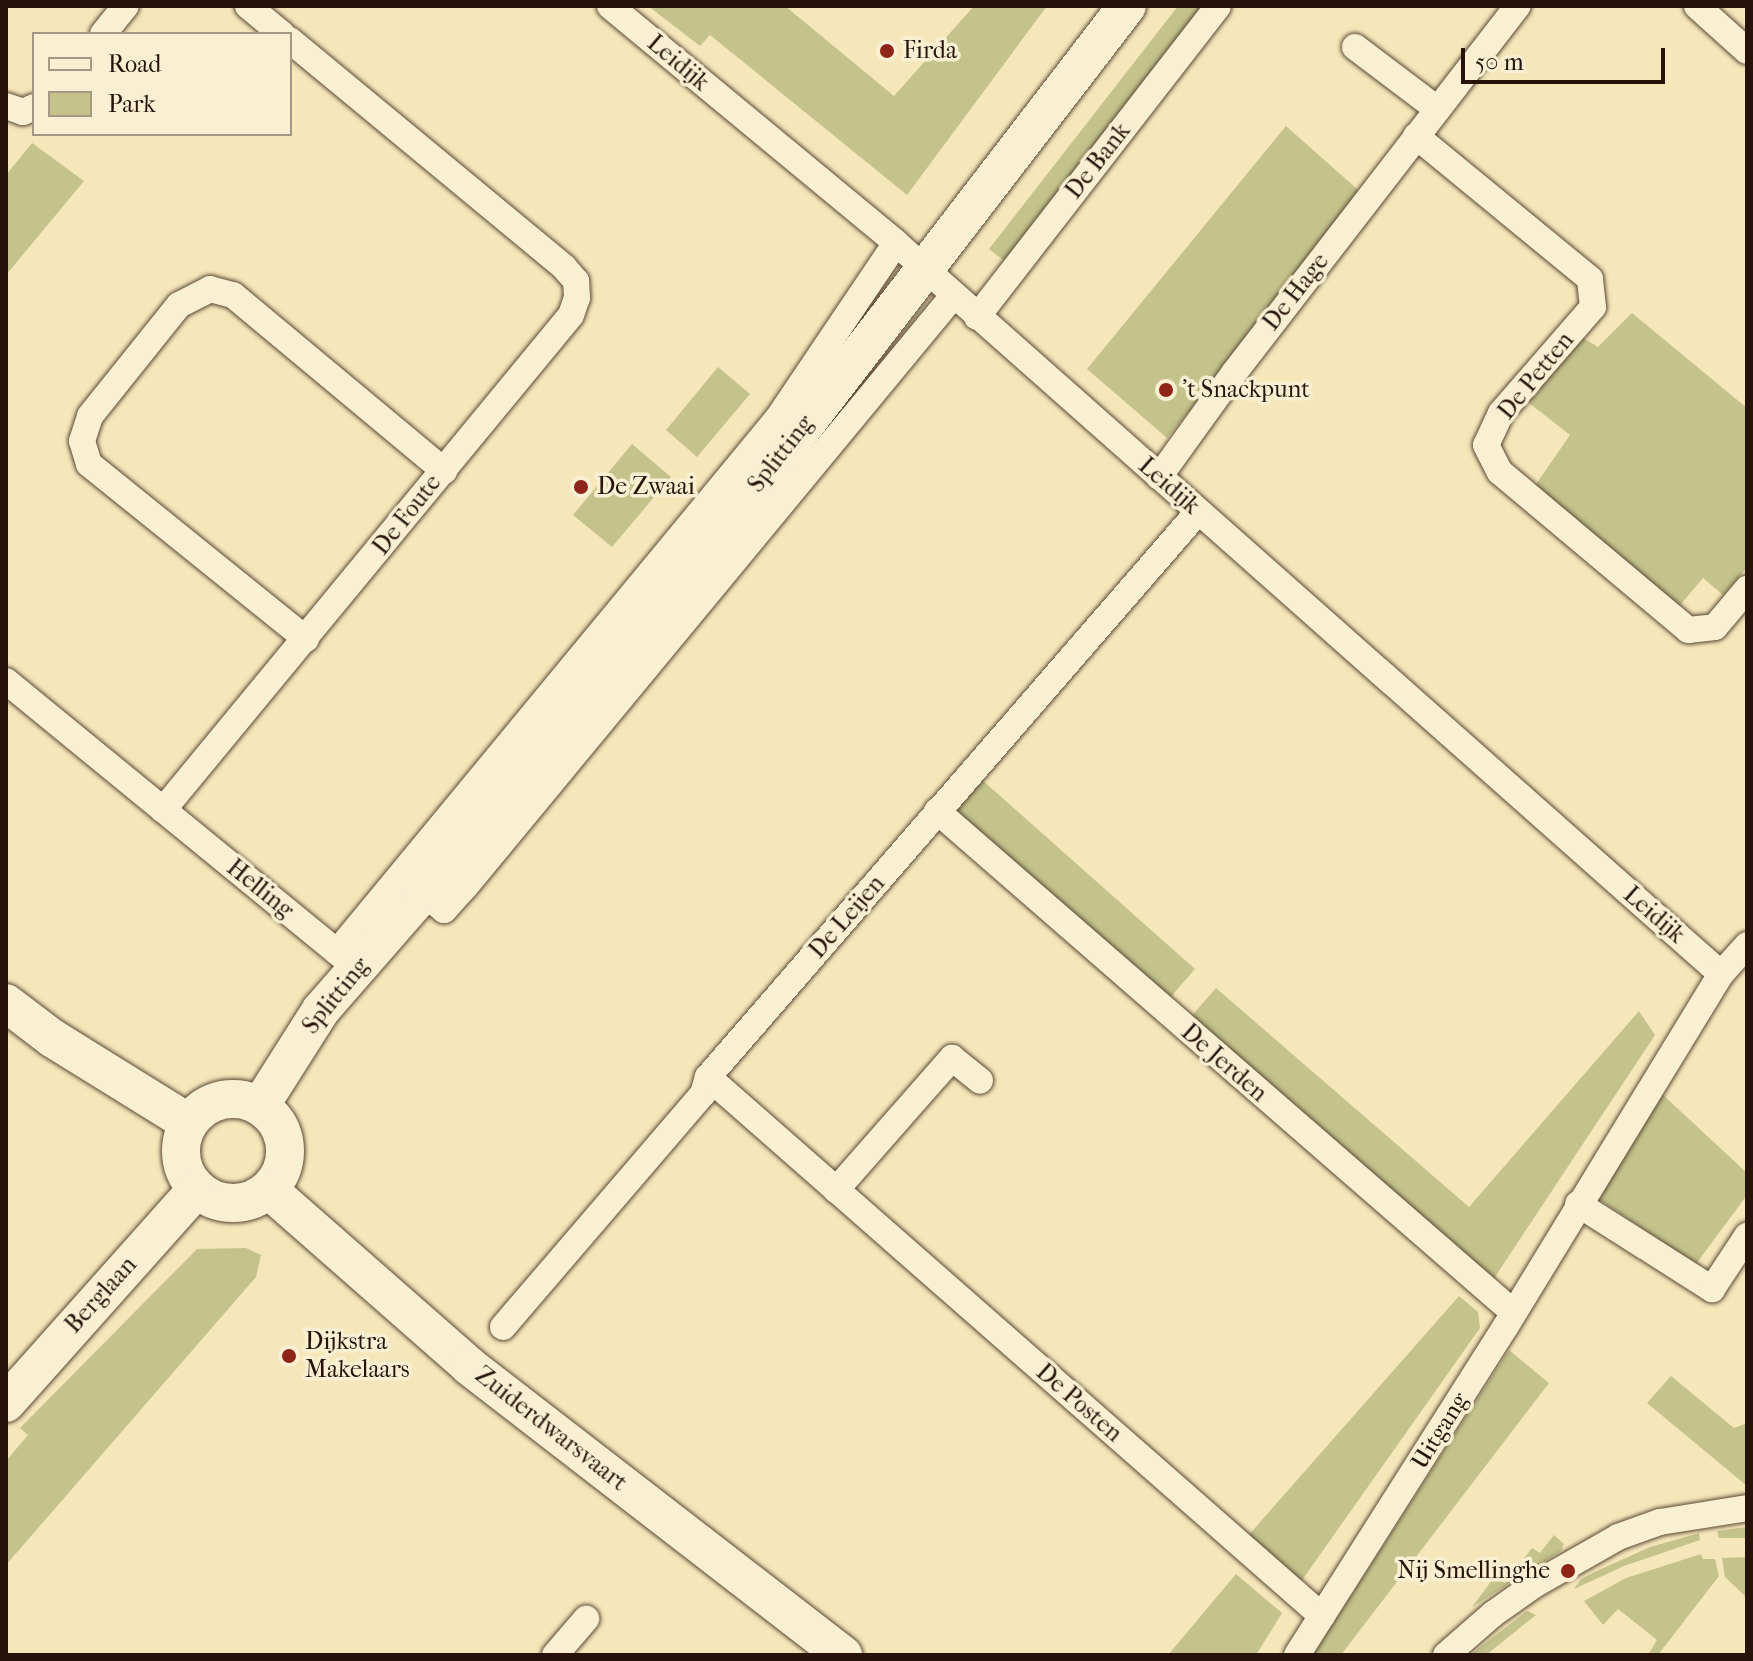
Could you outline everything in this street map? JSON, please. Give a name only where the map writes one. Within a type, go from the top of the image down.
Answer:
[{"type":"main road","name":"Splitting","points":[[260,1106],[321,1010],[347,960],[434,902],[1127,6]]},
{"type":"main road","points":[[6,1003],[52,1038],[189,1123]]},
{"type":"main road","points":[[221,1100],[241,1100],[260,1106],[274,1119],[284,1136],[286,1155],[281,1174],[269,1190],[252,1200],[233,1203],[213,1199],[197,1189],[187,1174],[182,1158],[183,1140],[189,1123],[203,1109],[221,1100]]},
{"type":"main road","name":"Berglaan","points":[[6,1403],[197,1189]]},
{"type":"main road","name":"Zuiderdwarsvaart","points":[[269,1190],[469,1366],[843,1655]]},
{"type":"street","points":[[105,32],[126,6]]},
{"type":"street","points":[[248,6],[280,32]]},
{"type":"street","name":"Leidijk","points":[[610,6],[896,243],[1721,974]]},
{"type":"street","name":"De Bank","points":[[977,317],[1218,6]]},
{"type":"street","name":"De Hage","points":[[1159,477],[1234,373],[1518,6]]},
{"type":"street","points":[[1697,6],[1747,51]]},
{"type":"street","points":[[292,42],[564,267],[576,281],[577,298],[571,315],[444,471]]},
{"type":"street","points":[[1355,47],[1437,109]]},
{"type":"street","points":[[6,106],[23,112],[32,108]]},
{"type":"street","name":"De Petten","points":[[1416,136],[1590,279],[1593,307],[1501,413],[1486,445],[1500,472],[1688,630],[1715,627],[1747,589]]},
{"type":"street","name":"Splitting","points":[[347,960],[778,418],[896,243]]},
{"type":"street","name":"De Foute","points":[[210,289],[233,295],[444,471],[306,639],[89,464],[82,441],[90,416],[179,305],[210,289]]},
{"type":"street","name":"Splitting","points":[[434,902],[953,296]]},
{"type":"street","name":"De Leijen","points":[[503,1327],[703,1094],[708,1077],[1198,512]]},
{"type":"street","points":[[163,810],[306,639]]},
{"type":"street","name":"Helling","points":[[6,681],[347,960]]},
{"type":"street","name":"De Jerden","points":[[937,811],[1513,1312]]},
{"type":"street","name":"Uitgang","points":[[1297,1655],[1721,974],[1747,945]]},
{"type":"street","points":[[836,1190],[952,1058],[980,1081]]},
{"type":"street","name":"De Posten","points":[[708,1077],[1322,1616]]},
{"type":"street","points":[[1578,1204],[1712,1289],[1747,1236]]},
{"type":"street","points":[[1446,1655],[1504,1606],[1618,1537],[1660,1522],[1747,1508]]},
{"type":"street","points":[[555,1655],[586,1619]]},
{"type":"green space","points":[[648,6],[785,6],[894,96],[974,6],[1047,6],[907,195],[710,35],[700,46]]},
{"type":"green space","points":[[1178,6],[1209,6],[1008,264],[989,249]]},
{"type":"green space","points":[[1286,126],[1365,196],[1167,438],[1087,369]]},
{"type":"green space","points":[[32,143],[84,181],[6,275],[6,175]]},
{"type":"green space","points":[[1632,313],[1747,408],[1747,568],[1723,595],[1703,578],[1676,610],[1532,490],[1570,435],[1529,403],[1580,336],[1598,347]]},
{"type":"green space","points":[[718,367],[750,394],[697,457],[666,430]]},
{"type":"green space","points":[[632,444],[671,477],[612,547],[573,515]]},
{"type":"green space","points":[[980,778],[1195,969],[1168,1000],[953,809]]},
{"type":"green space","points":[[1216,988],[1469,1207],[1639,1011],[1655,1035],[1491,1283],[1189,1019]]},
{"type":"green space","points":[[1661,1093],[1747,1173],[1747,1195],[1696,1264],[1597,1198]]},
{"type":"green space","points":[[246,1248],[261,1255],[256,1277],[6,1565],[6,1461],[28,1435],[20,1428],[197,1249]]},
{"type":"green space","points":[[1459,1296],[1478,1312],[1480,1328],[1300,1583],[1247,1537]]},
{"type":"green space","points":[[1509,1350],[1549,1383],[1341,1655],[1313,1655]]},
{"type":"green space","points":[[1671,1376],[1734,1428],[1747,1423],[1747,1486],[1647,1403]]},
{"type":"green space","points":[[1747,1527],[1747,1538],[1719,1538],[1717,1531]]},
{"type":"green space","points":[[1699,1533],[1700,1540],[1624,1566],[1574,1589],[1581,1579],[1650,1547]]},
{"type":"green space","points":[[1554,1535],[1564,1544],[1561,1551],[1472,1607],[1495,1576],[1505,1583],[1532,1548],[1540,1553]]},
{"type":"green space","points":[[1701,1554],[1703,1559],[1715,1559],[1719,1576],[1658,1655],[1648,1655],[1657,1640],[1618,1609],[1603,1625],[1584,1601],[1626,1578]]},
{"type":"green space","points":[[1747,1557],[1747,1598],[1725,1577],[1722,1558]]},
{"type":"green space","points":[[1236,1574],[1282,1613],[1256,1655],[1168,1655]]},
{"type":"green space","points":[[1527,1611],[1536,1615],[1486,1655],[1470,1655]]},
{"type":"place","name":"Firda","points":[[887,51]]},
{"type":"place","name":"'t Snackpunt","points":[[1166,390]]},
{"type":"place","name":"De Zwaai","points":[[581,487]]},
{"type":"place","name":"Dijkstra Makelaars","points":[[289,1356]]},
{"type":"place","name":"Nij Smellinghe","points":[[1568,1571]]}]
